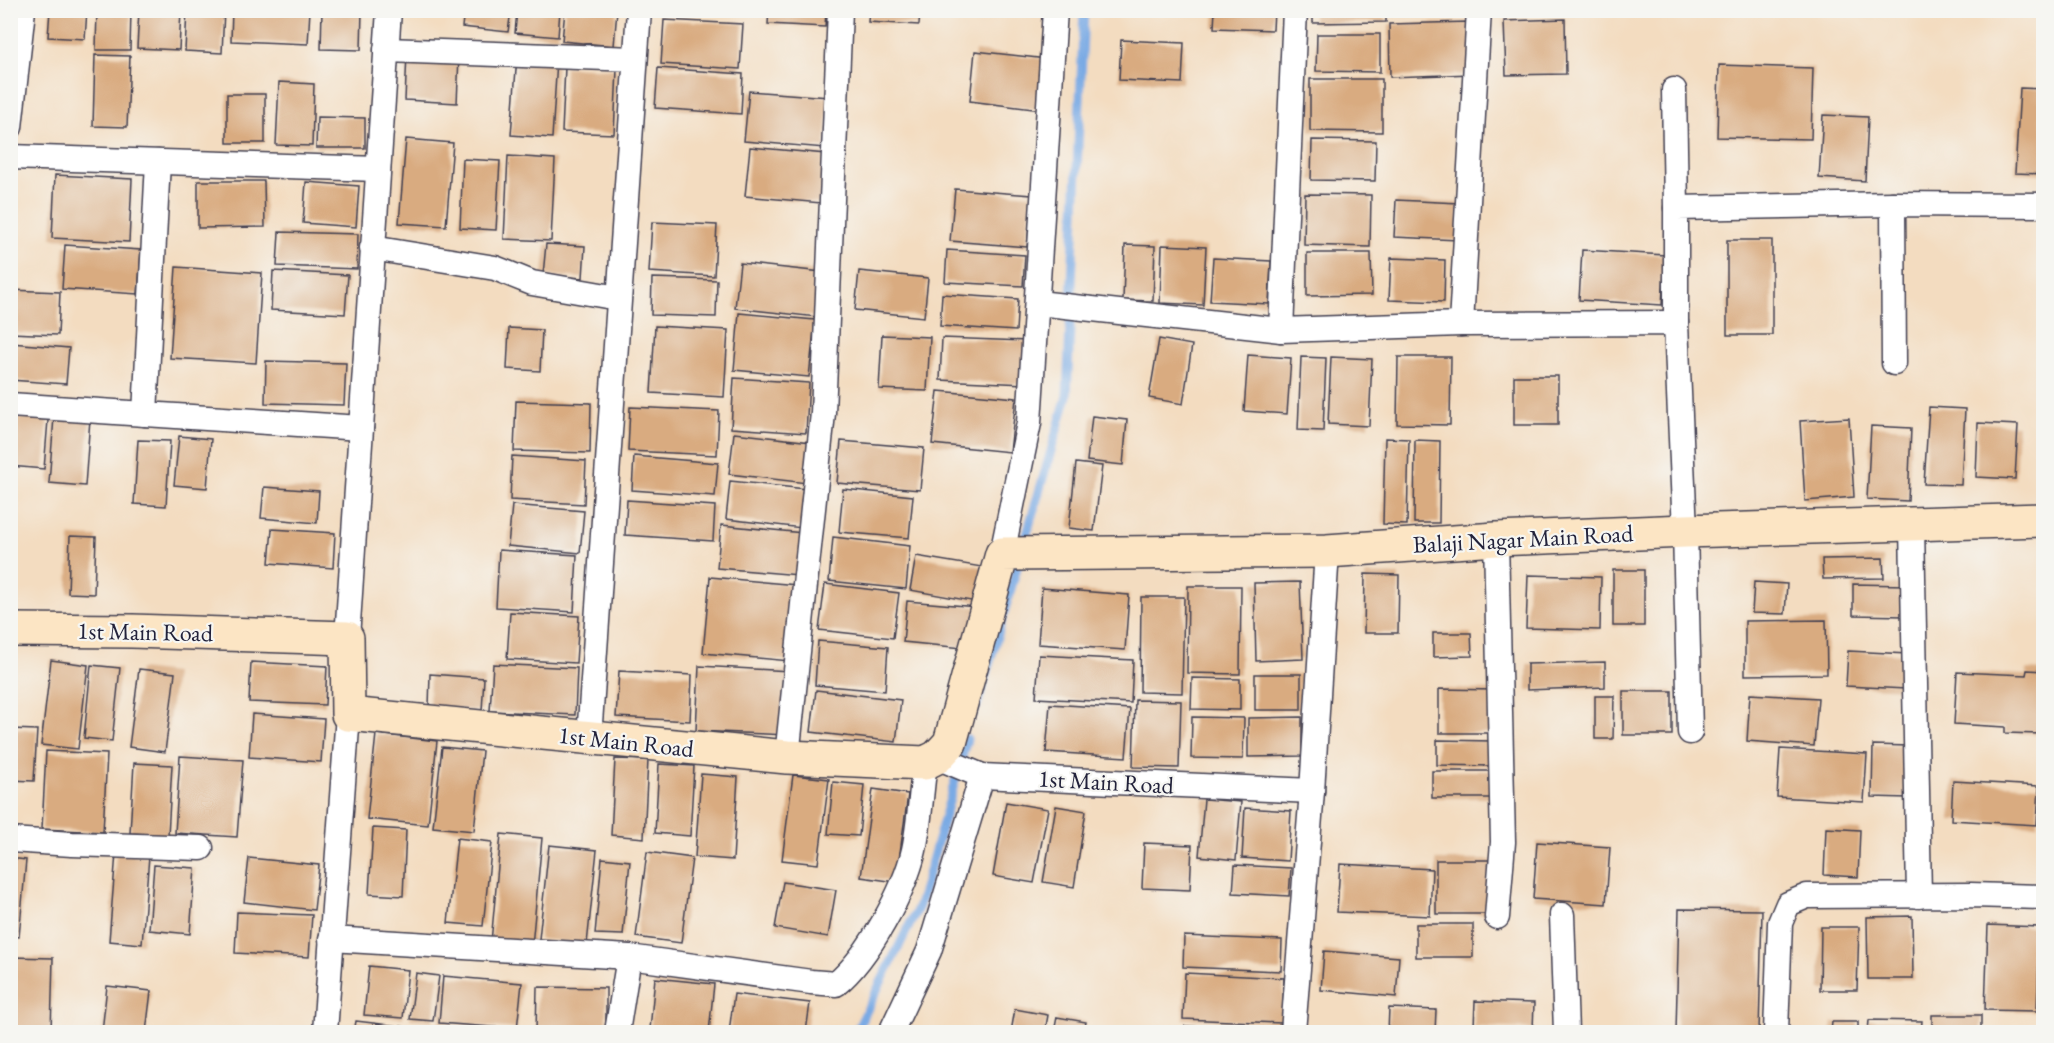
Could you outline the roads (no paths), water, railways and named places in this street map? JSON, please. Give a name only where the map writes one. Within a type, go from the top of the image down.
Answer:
[{"type":"main road","name":"Balaji Nagar Main Road","points":[[1004,554],[1327,551],[1496,539],[2043,520]]},
{"type":"main road","points":[[953,766],[950,743],[1004,554]]},
{"type":"main road","name":"1st Main Road","points":[[10,630],[132,631],[347,638]]},
{"type":"main road","points":[[347,638],[348,714]]},
{"type":"main road","name":"1st Main Road","points":[[348,714],[787,757],[953,766]]},
{"type":"street","points":[[10,127],[23,10]]},
{"type":"street","points":[[347,638],[389,10]]},
{"type":"street","points":[[589,738],[639,10]]},
{"type":"street","points":[[787,757],[823,413],[840,10]]},
{"type":"street","points":[[1004,554],[1029,423],[1045,303],[1056,10]]},
{"type":"street","points":[[1281,330],[1294,10]]},
{"type":"street","points":[[1461,324],[1479,10]]},
{"type":"street","points":[[386,50],[635,59]]},
{"type":"street","points":[[1674,90],[1676,323],[1685,531],[1690,732]]},
{"type":"street","points":[[10,157],[378,169]]},
{"type":"street","points":[[145,414],[158,162]]},
{"type":"street","points":[[1893,204],[1894,363]]},
{"type":"street","points":[[1676,208],[2043,204]]},
{"type":"street","points":[[372,248],[495,268],[532,284],[618,298]]},
{"type":"street","points":[[1045,303],[1281,330],[1461,324],[1676,323]]},
{"type":"street","points":[[10,405],[361,428]]},
{"type":"street","points":[[1912,525],[1919,896]]},
{"type":"street","points":[[1496,539],[1503,842],[1497,917]]},
{"type":"street","points":[[1293,1032],[1312,791],[1327,551]]},
{"type":"street","points":[[325,1032],[348,714]]},
{"type":"street","points":[[331,939],[629,957],[836,984],[864,954],[900,890],[914,850],[953,766]]},
{"type":"street","points":[[891,1032],[929,951],[953,766]]},
{"type":"street","name":"1st Main Road","points":[[953,766],[1312,791]]},
{"type":"street","points":[[10,840],[201,848]]},
{"type":"street","points":[[1776,1032],[1780,923],[1788,904],[1807,896],[1971,894],[2043,897]]},
{"type":"street","points":[[1562,915],[1566,1032]]},
{"type":"street","points":[[617,1032],[629,957]]},
{"type":"waterway","points":[[1023,547],[1067,396],[1084,10]]},
{"type":"waterway","points":[[977,706],[1019,561]]},
{"type":"waterway","points":[[856,1032],[919,906],[967,739]]}]
